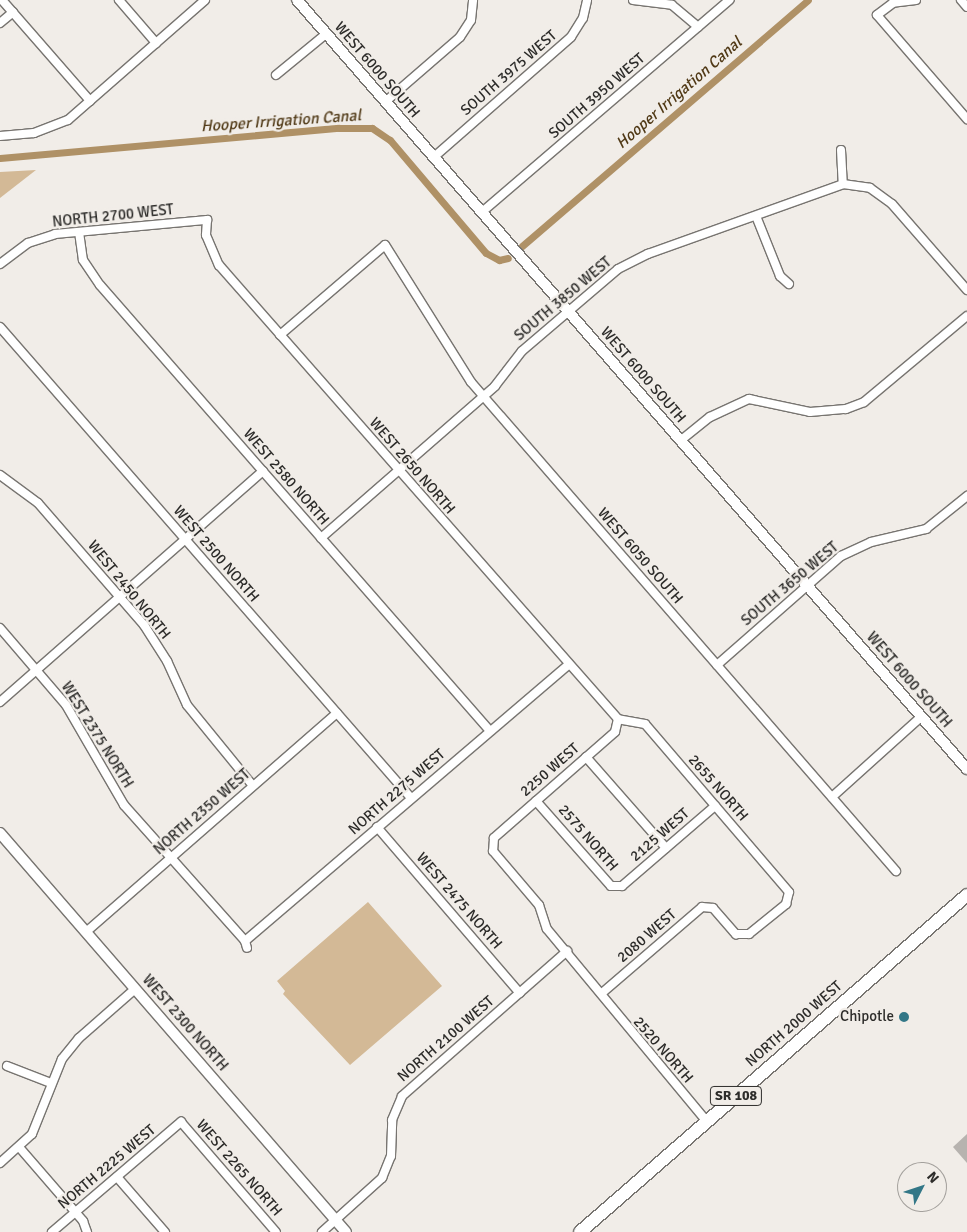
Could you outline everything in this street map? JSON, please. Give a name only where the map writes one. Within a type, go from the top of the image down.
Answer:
[{"type":"main road","name":"NORTH 2000 WEST","points":[[580,1232],[967,895]]},
{"type":"street","points":[[2,0],[90,101]]},
{"type":"street","points":[[119,0],[156,42]]},
{"type":"street","points":[[0,136],[51,129],[90,101],[204,0]]},
{"type":"street","name":"WEST 6000 SOUTH","points":[[297,0],[967,769]]},
{"type":"street","points":[[386,102],[460,37],[471,20],[472,0]]},
{"type":"street","name":"SOUTH 3975 WEST","points":[[434,157],[571,37],[583,18],[587,0]]},
{"type":"street","points":[[638,0],[672,5],[698,27]]},
{"type":"street","name":"SOUTH 3950 WEST","points":[[482,212],[729,0]]},
{"type":"street","points":[[916,0],[893,3],[877,15],[967,119]]},
{"type":"street","points":[[961,0],[967,7]]},
{"type":"street","points":[[0,23],[13,12]]},
{"type":"street","points":[[276,75],[326,34]]},
{"type":"street","points":[[841,150],[844,184],[870,188],[892,204],[967,290]]},
{"type":"street","name":"SOUTH 3850 WEST","points":[[321,538],[484,397],[522,351],[568,311],[633,261],[844,184]]},
{"type":"street","points":[[756,216],[780,276],[789,284]]},
{"type":"street","name":"NORTH 2700 WEST","points":[[0,264],[28,243],[79,232],[207,220]]},
{"type":"street","name":"WEST 2650 NORTH","points":[[207,220],[206,235],[219,265],[568,665],[618,719]]},
{"type":"street","name":"WEST 2580 NORTH","points":[[79,232],[83,260],[100,286],[490,731]]},
{"type":"street","name":"WEST 6050 SOUTH","points":[[280,335],[385,245],[452,357],[484,397],[896,871]]},
{"type":"street","points":[[680,441],[710,416],[749,400],[810,412],[846,409],[864,402],[967,316]]},
{"type":"street","name":"WEST 2500 NORTH","points":[[0,327],[411,798]]},
{"type":"street","points":[[0,702],[263,471]]},
{"type":"street","name":"WEST 2450 NORTH","points":[[0,475],[38,503],[157,643],[201,726],[253,786]]},
{"type":"street","name":"SOUTH 3650 WEST","points":[[717,665],[806,585],[856,547],[926,529],[967,496]]},
{"type":"street","name":"WEST 2375 NORTH","points":[[0,628],[66,705],[124,805],[246,945]]},
{"type":"street","name":"NORTH 2275 WEST","points":[[246,945],[377,827],[568,665]]},
{"type":"street","name":"NORTH 2350 WEST","points":[[86,932],[337,713]]},
{"type":"street","points":[[832,797],[921,717]]},
{"type":"street","name":"2250 WEST","points":[[494,838],[614,732],[618,719]]},
{"type":"street","name":"2655 NORTH","points":[[618,719],[644,724],[789,892],[786,904],[749,934],[736,934],[713,908]]},
{"type":"street","points":[[586,757],[666,848]]},
{"type":"street","name":"2575 NORTH","points":[[536,801],[611,886],[622,886]]},
{"type":"street","name":"2125 WEST","points":[[622,886],[715,806]]},
{"type":"street","name":"WEST 2475 NORTH","points":[[377,827],[520,993]]},
{"type":"street","name":"WEST 2300 NORTH","points":[[0,833],[346,1232]]},
{"type":"street","name":"2520 NORTH","points":[[494,838],[493,851],[539,905],[547,929],[602,993],[619,1020],[707,1122]]},
{"type":"street","name":"2080 WEST","points":[[602,993],[702,907],[713,908]]},
{"type":"street","name":"NORTH 2100 WEST","points":[[322,1232],[382,1178],[391,1156],[392,1120],[402,1096],[567,952]]},
{"type":"street","points":[[0,1163],[32,1134],[42,1115],[51,1083],[78,1039],[135,989]]},
{"type":"street","points":[[7,1066],[51,1083]]},
{"type":"street","name":"NORTH 2225 WEST","points":[[52,1232],[181,1122]]},
{"type":"street","name":"WEST 2265 NORTH","points":[[181,1122],[276,1232]]},
{"type":"street","points":[[19,1146],[75,1212],[87,1232]]},
{"type":"street","points":[[117,1177],[165,1232]]},
{"type":"shaded area","points":[[36,170],[0,198],[0,172]]},
{"type":"shaded area","points":[[368,902],[442,986],[350,1065],[283,994],[285,991],[277,981]]},
{"type":"building","points":[[967,1134],[967,1163],[953,1147]]},
{"type":"waterway","name":"Hooper Irrigation Canal","points":[[522,246],[808,0]]},
{"type":"waterway","name":"Hooper Irrigation Canal","points":[[0,158],[339,128],[372,128],[390,140],[486,253],[499,260],[508,258]]},
{"type":"place","name":"Chipotle","points":[[904,1017]]}]
